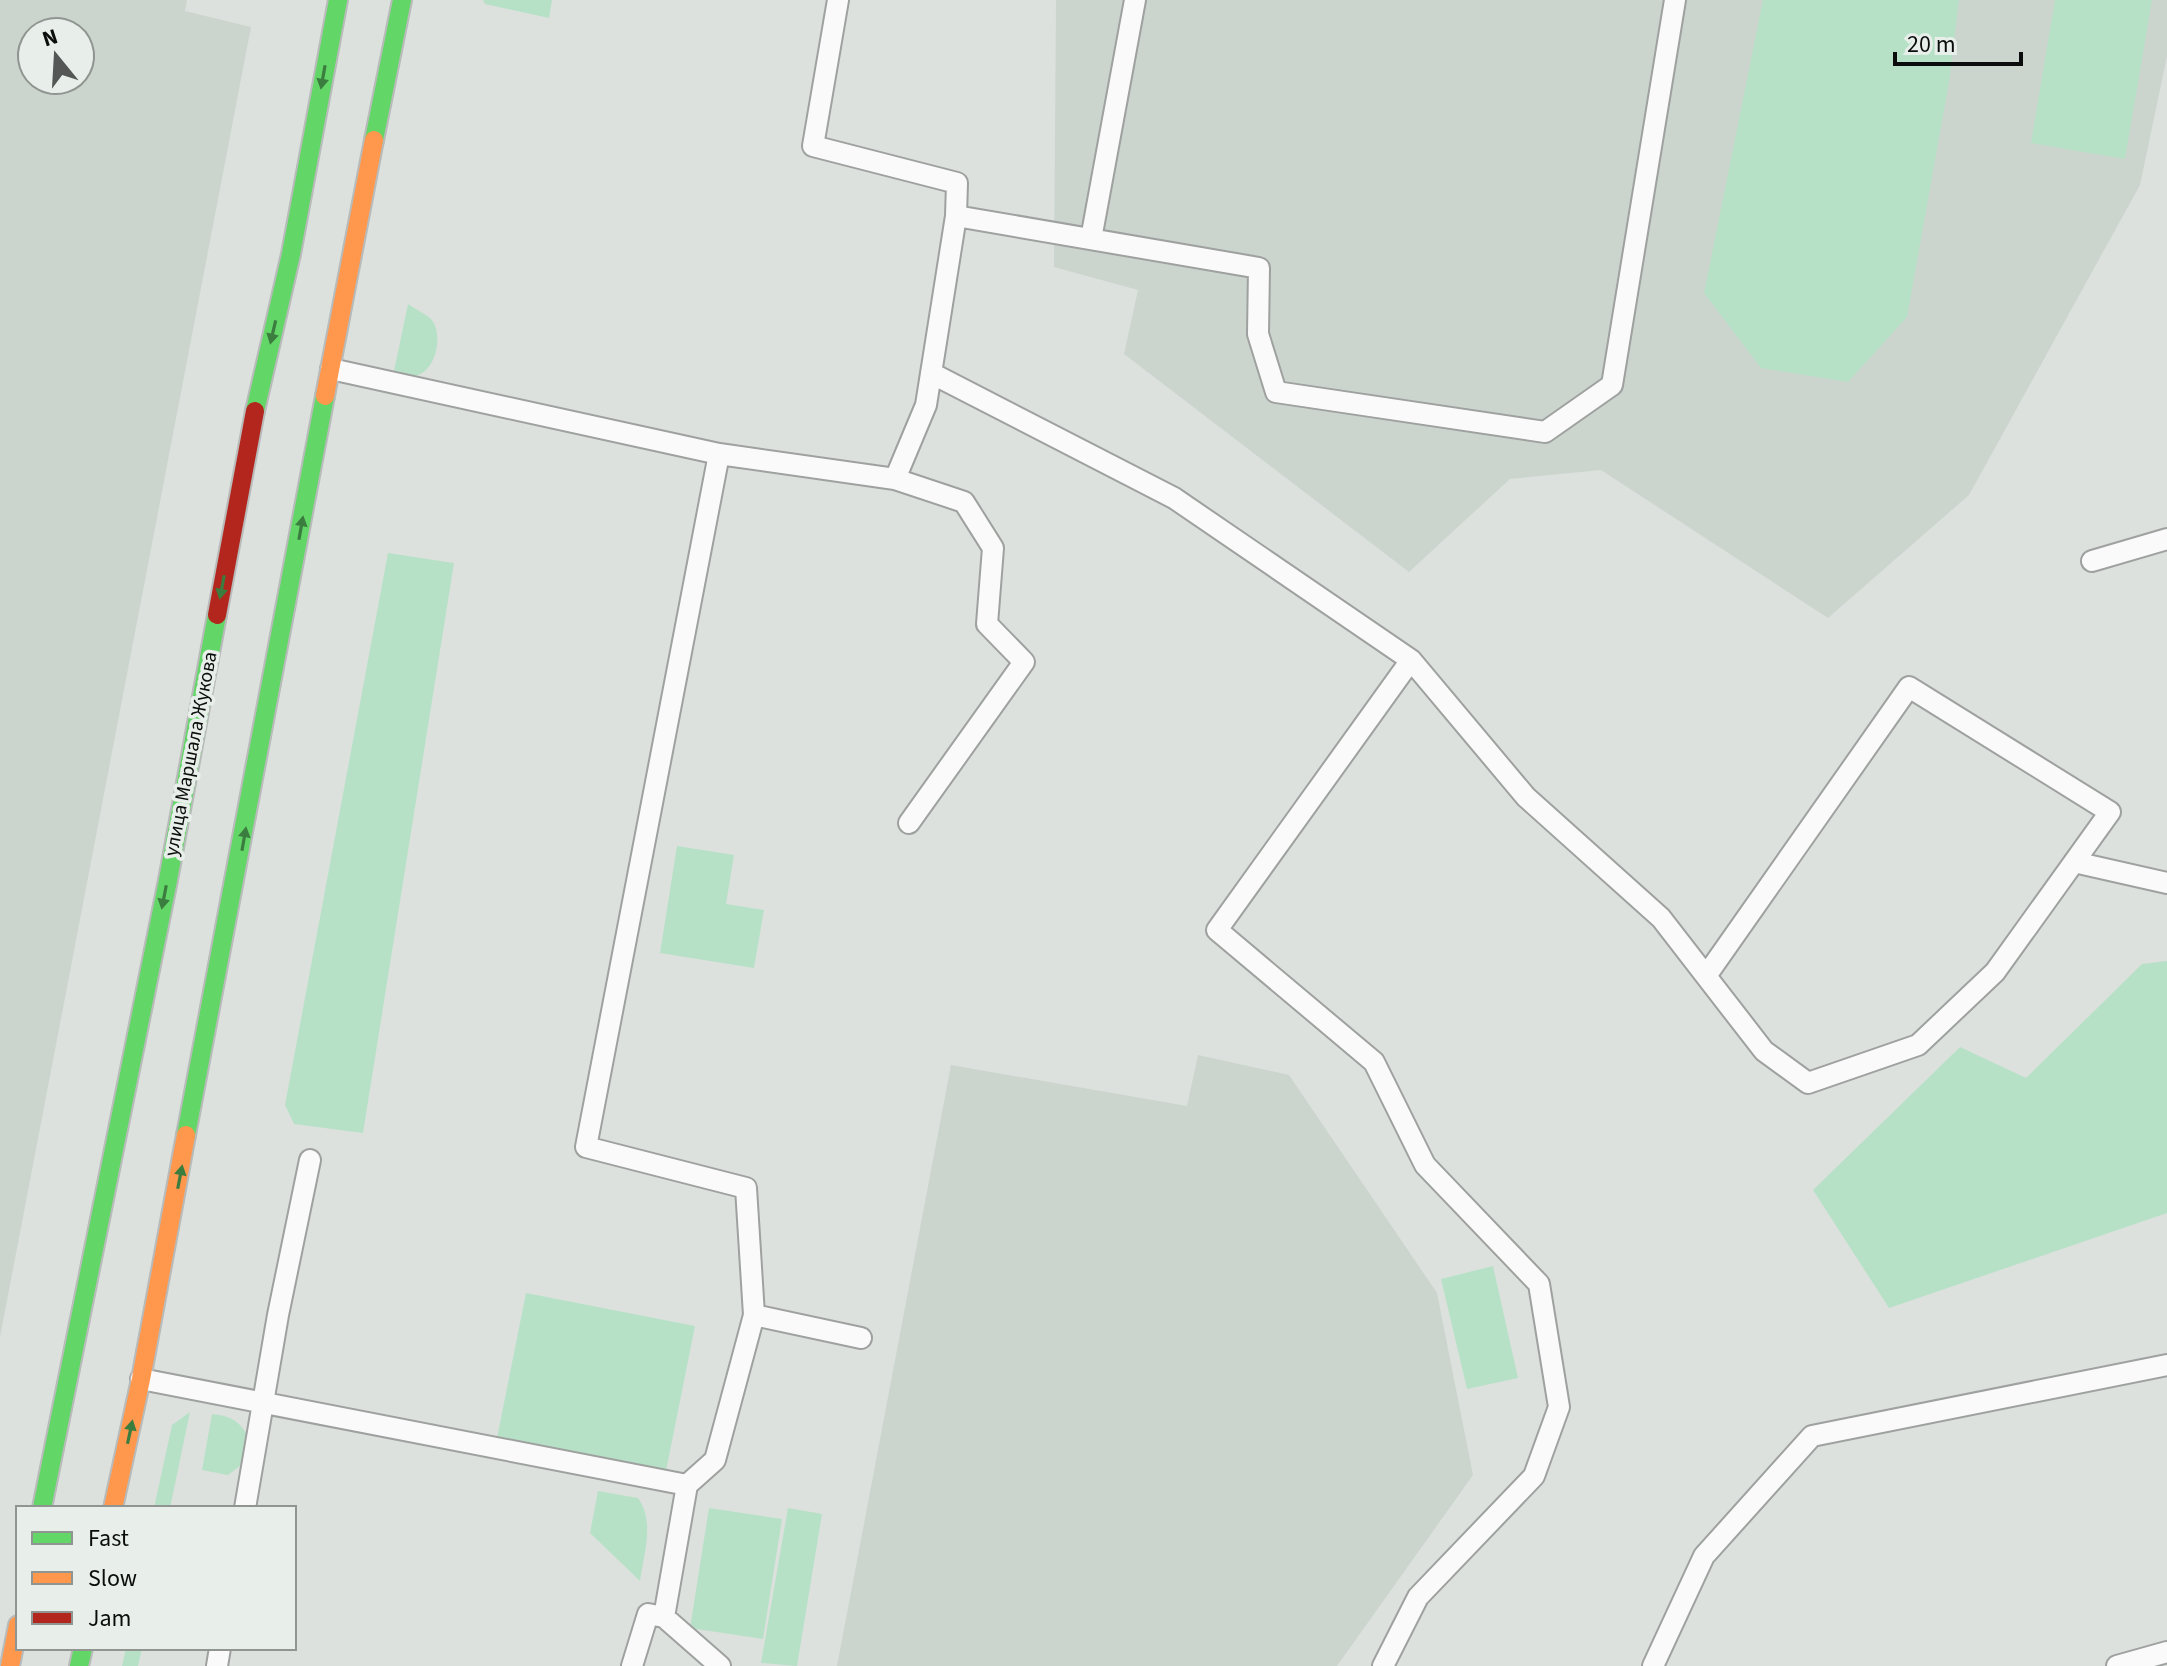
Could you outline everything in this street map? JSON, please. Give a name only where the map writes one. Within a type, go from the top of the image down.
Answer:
[{"type":"main road","name":"улица Маршала Жукова","points":[[42,1506],[165,896],[253,418],[291,254],[338,0]]},
{"type":"main road","points":[[113,1506],[141,1379],[361,202],[402,0]]},
{"type":"main road","points":[[10,1666],[16,1637]]},
{"type":"lane","points":[[838,0],[813,146],[957,183],[956,216],[926,405],[895,479]]},
{"type":"lane","points":[[1091,239],[1135,0]]},
{"type":"lane","points":[[956,216],[1259,268],[1258,334],[1276,392],[1545,432],[1612,385],[1675,0]]},
{"type":"lane","points":[[331,369],[719,454],[895,479],[964,502],[993,548],[987,624],[1024,662],[909,823]]},
{"type":"lane","points":[[931,373],[1174,498],[1411,660],[1526,797],[1661,918],[1764,1051],[1808,1083],[1918,1045],[1995,972],[2110,812],[1909,687],[1706,976]]},
{"type":"lane","points":[[664,1617],[687,1485],[715,1460],[754,1315],[746,1188],[586,1147],[719,454]]},
{"type":"lane","points":[[2092,561],[2167,539]]},
{"type":"lane","points":[[1383,1666],[1418,1597],[1534,1476],[1559,1407],[1539,1284],[1425,1165],[1374,1062],[1217,930],[1411,660]]},
{"type":"lane","points":[[2074,862],[2167,883]]},
{"type":"lane","points":[[245,1506],[278,1315],[310,1160]]},
{"type":"lane","points":[[754,1315],[861,1338]]},
{"type":"lane","points":[[1653,1666],[1704,1556],[1812,1436],[2167,1365]]},
{"type":"lane","points":[[141,1379],[687,1485]]},
{"type":"lane","points":[[632,1666],[648,1614],[664,1617],[720,1666]]},
{"type":"lane","points":[[2117,1666],[2167,1652]]},
{"type":"shaded area","points":[[0,0],[187,0],[185,11],[251,27],[0,1337]]},
{"type":"shaded area","points":[[1056,0],[2167,0],[2167,56],[2140,185],[1969,495],[1828,618],[1601,470],[1510,479],[1409,572],[1124,354],[1138,290],[1054,267]]},
{"type":"shaded area","points":[[1198,1055],[1289,1075],[1437,1293],[1473,1475],[1337,1666],[837,1666],[951,1065],[1187,1106]]},
{"type":"green space","points":[[483,0],[552,0],[549,18],[485,4]]},
{"type":"green space","points":[[1763,0],[1959,0],[1949,82],[1907,317],[1848,382],[1761,368],[1704,293]]},
{"type":"green space","points":[[2055,0],[2152,0],[2125,159],[2031,143]]},
{"type":"green space","points":[[408,304],[430,318],[437,333],[432,361],[421,374],[413,376],[394,371]]},
{"type":"green space","points":[[388,553],[454,563],[363,1133],[294,1124],[285,1105]]},
{"type":"green space","points":[[677,846],[734,855],[726,904],[764,910],[754,968],[660,953]]},
{"type":"green space","points":[[2167,961],[2167,1213],[1889,1308],[1813,1190],[1960,1047],[2026,1078],[2142,964]]},
{"type":"green space","points":[[1493,1266],[1518,1378],[1467,1389],[1441,1279]]},
{"type":"green space","points":[[526,1293],[695,1326],[666,1471],[497,1438]]},
{"type":"green space","points":[[190,1412],[170,1506],[154,1506],[172,1425]]},
{"type":"green space","points":[[212,1414],[232,1419],[247,1434],[240,1466],[228,1475],[202,1470]]},
{"type":"green space","points":[[598,1491],[638,1498],[643,1507],[647,1538],[640,1581],[590,1533]]},
{"type":"green space","points":[[709,1508],[782,1519],[763,1639],[690,1628]]},
{"type":"green space","points":[[788,1508],[822,1514],[797,1666],[761,1663]]},
{"type":"green space","points":[[126,1650],[142,1650],[138,1666],[122,1666]]},
{"type":"traffic: fast","points":[[255,411],[291,254],[338,0]]},
{"type":"traffic: fast","points":[[374,140],[402,0]]},
{"type":"traffic: fast","points":[[186,1135],[325,396]]},
{"type":"traffic: fast","points":[[42,1506],[168,880],[217,615]]},
{"type":"traffic: fast","points":[[79,1666],[83,1650]]},
{"type":"traffic: slow","points":[[325,396],[374,140]]},
{"type":"traffic: slow","points":[[113,1506],[141,1379],[186,1135]]},
{"type":"traffic: slow","points":[[10,1666],[16,1635]]},
{"type":"traffic: jam","points":[[217,615],[255,411]]}]
